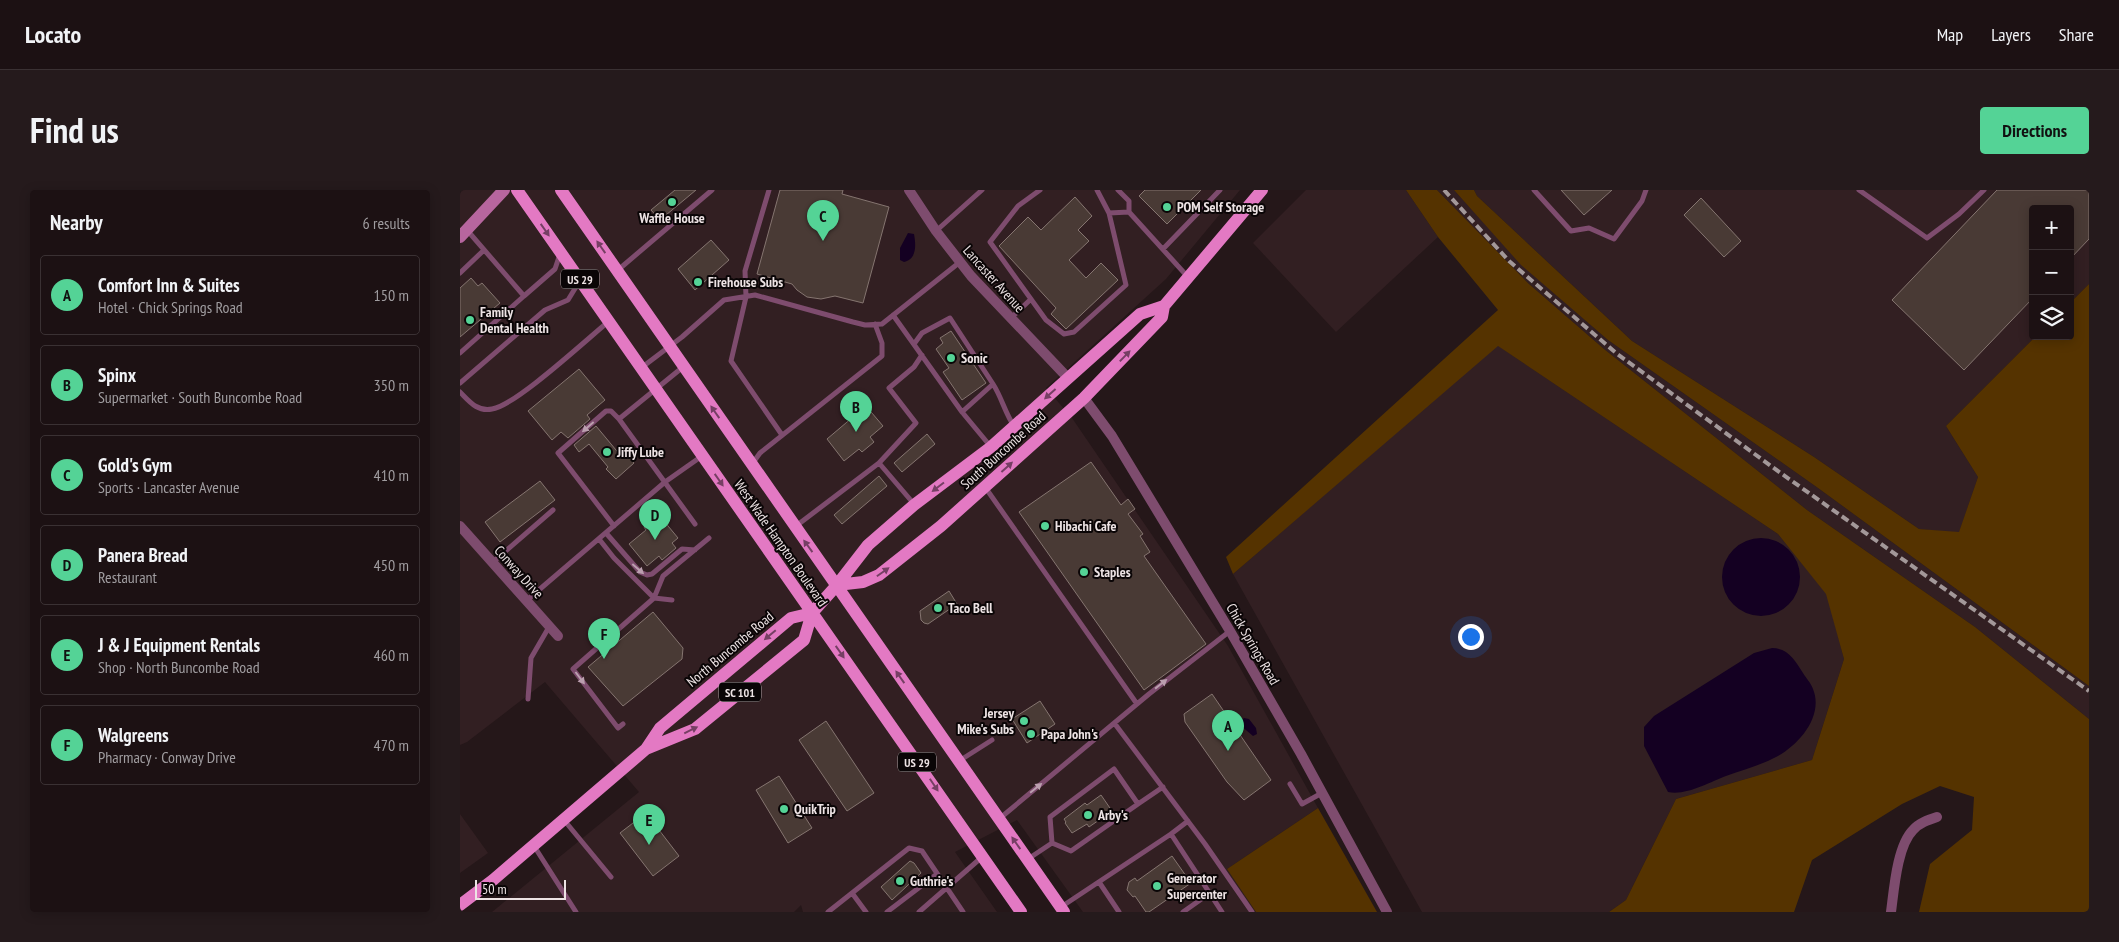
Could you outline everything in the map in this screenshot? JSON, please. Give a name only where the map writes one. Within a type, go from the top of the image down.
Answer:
[{"type":"main road","name":"West Wade Hampton Boulevard","points":[[517,190],[1021,912]]},
{"type":"main road","name":"West Wade Hampton Boulevard","points":[[561,190],[1062,910]]},
{"type":"main road","name":"South Buncombe Road","points":[[837,585],[863,582],[879,575],[941,526],[1084,398],[1162,317],[1164,306],[1262,190]]},
{"type":"main road","name":"South Buncombe Road","points":[[812,613],[868,546],[914,505],[991,447],[1140,314],[1164,306]]},
{"type":"main road","name":"North Buncombe Road","points":[[460,905],[534,846],[646,749],[660,728],[790,618],[812,613],[804,640],[695,729],[646,749]]},
{"type":"street","points":[[464,234],[504,190]]},
{"type":"street","name":"Lancaster Avenue","points":[[909,190],[936,231],[960,262],[1068,378]]},
{"type":"street","name":"Chick Springs Road","points":[[1084,398],[1112,436],[1230,631],[1387,912]]},
{"type":"street","name":"Conway Drive","points":[[460,526],[558,636]]},
{"type":"street","points":[[1891,912],[1900,859],[1906,840],[1912,830],[1923,822],[1937,817]]},
{"type":"lane","points":[[617,271],[712,190]]},
{"type":"lane","points":[[769,190],[745,271],[746,296],[731,361],[782,435]]},
{"type":"lane","points":[[936,231],[982,190]]},
{"type":"lane","points":[[1040,190],[1018,206],[990,242],[1046,320],[1064,334],[1074,332],[1126,285],[1110,213],[1097,190]]},
{"type":"lane","points":[[1118,190],[1129,201],[1129,212],[1188,276]]},
{"type":"lane","points":[[1163,249],[1220,190]]},
{"type":"lane","points":[[1534,190],[1571,231],[1589,228],[1614,239],[1642,201],[1646,190]]},
{"type":"lane","points":[[1859,190],[1927,238],[1959,214],[1984,190]]},
{"type":"lane","points":[[1110,213],[1129,212]]},
{"type":"lane","points":[[464,234],[484,250],[524,296]]},
{"type":"lane","points":[[460,273],[484,250]]},
{"type":"lane","points":[[460,353],[556,269],[561,252]]},
{"type":"lane","points":[[641,368],[669,347],[724,300],[755,295],[853,322],[882,324],[960,262]]},
{"type":"lane","points":[[460,383],[546,310],[568,300],[580,279]]},
{"type":"lane","points":[[1011,318],[1031,299]]},
{"type":"lane","points":[[893,316],[922,355],[926,364],[991,447]]},
{"type":"lane","points":[[914,344],[922,333],[950,318],[1002,398],[1009,419],[1015,426]]},
{"type":"lane","points":[[460,392],[480,409],[492,409],[506,404],[536,382],[608,322]]},
{"type":"lane","points":[[751,464],[760,453],[882,356],[882,343],[875,324]]},
{"type":"lane","points":[[795,526],[879,462],[916,423],[889,388],[914,367],[922,355]]},
{"type":"lane","points":[[619,418],[683,366]]},
{"type":"lane","points":[[962,412],[993,384]]},
{"type":"lane","points":[[614,526],[558,453],[606,411],[611,411],[619,418],[695,524]]},
{"type":"lane","points":[[526,601],[665,482],[702,456]]},
{"type":"lane","points":[[879,462],[914,505]]},
{"type":"lane","points":[[984,487],[1137,704]]},
{"type":"lane","points":[[492,563],[553,510]]},
{"type":"lane","points":[[606,533],[640,572],[646,575],[652,574],[682,549],[695,550]]},
{"type":"lane","points":[[624,724],[618,728],[574,670],[654,598],[663,576],[709,538]]},
{"type":"lane","points":[[599,539],[614,558],[654,598],[672,600]]},
{"type":"lane","points":[[528,699],[531,658],[550,627]]},
{"type":"lane","points":[[999,819],[1137,704],[1230,631]]},
{"type":"lane","points":[[1115,724],[1188,821],[1252,912]]},
{"type":"lane","points":[[959,761],[992,740]]},
{"type":"lane","points":[[1052,843],[1050,817],[1114,769],[1138,804]]},
{"type":"lane","points":[[1290,784],[1302,804],[1322,793]]},
{"type":"lane","points":[[1052,843],[1071,851],[1162,788]]},
{"type":"lane","points":[[564,820],[611,877]]},
{"type":"lane","points":[[1062,910],[1099,882],[1188,821]]},
{"type":"lane","points":[[1171,834],[1222,912]]},
{"type":"lane","points":[[1027,860],[1052,843]]},
{"type":"lane","points":[[534,846],[576,912]]},
{"type":"lane","points":[[828,912],[909,848],[922,850],[962,912]]},
{"type":"lane","points":[[919,912],[982,856]]},
{"type":"lane","points":[[887,912],[937,874]]},
{"type":"lane","points":[[1099,882],[1118,912]]},
{"type":"lane","points":[[852,893],[866,912]]},
{"type":"lane","points":[[1183,912],[1210,893]]},
{"type":"shaded area","points":[[460,190],[1240,190],[1166,279],[1046,388],[1072,418],[1228,646],[1318,808],[1227,869],[1256,912],[1083,912],[1017,820],[955,852],[997,912],[803,912],[801,905],[794,912],[492,912],[639,792],[545,682],[467,742],[460,745]]},
{"type":"shaded area","points":[[1306,190],[1406,190],[1438,237],[1336,332],[1253,243]]},
{"type":"shaded area","points":[[1406,190],[1437,190],[1529,284],[1604,349],[1807,510],[1975,627],[2089,719],[2089,912],[1919,912],[1930,864],[1972,830],[1974,797],[1940,786],[1902,804],[1812,860],[1794,912],[1609,912],[1626,900],[1676,799],[1812,760],[1844,659],[1826,594],[1778,534],[1498,346],[1233,574],[1226,557],[1498,310],[1438,237]]},
{"type":"shaded area","points":[[1437,190],[1454,190],[1522,265],[1608,340],[1818,488],[2089,686],[2089,719],[1975,627],[1807,510],[1604,349],[1529,284]]},
{"type":"shaded area","points":[[1454,190],[1474,190],[1477,196],[1632,341],[1814,457],[1919,529],[1959,532],[1978,477],[1946,426],[2032,340],[2074,340],[2074,299],[2089,284],[2089,686],[1818,488],[1608,340],[1521,265]]},
{"type":"shaded area","points":[[1474,190],[2089,190],[2089,284],[2074,299],[2074,205],[2029,205],[2029,340],[2032,340],[1946,426],[1978,477],[1959,533],[1919,529],[1814,457],[1632,341],[1477,196]]},
{"type":"shaded area","points":[[908,233],[914,234],[915,251],[911,258],[904,262],[900,260],[900,248]]},
{"type":"shaded area","points":[[1497,345],[1778,534],[1827,594],[1844,659],[1812,760],[1676,799],[1626,900],[1609,912],[1422,912],[1233,574]]},
{"type":"shaded area","points":[[1761,538],[1776,541],[1789,549],[1797,562],[1800,577],[1797,592],[1789,605],[1776,613],[1761,616],[1746,613],[1733,605],[1725,592],[1722,577],[1725,562],[1733,549],[1746,541]]},
{"type":"shaded area","points":[[1772,648],[1787,652],[1812,687],[1816,699],[1815,709],[1807,729],[1785,752],[1770,760],[1690,790],[1675,793],[1668,792],[1644,746],[1644,727],[1654,716],[1754,653]]},
{"type":"shaded area","points":[[1244,718],[1249,719],[1256,728],[1257,734],[1253,736],[1240,725]]},
{"type":"shaded area","points":[[1318,808],[1377,912],[1256,912],[1227,869]]},
{"type":"shaded area","points":[[460,814],[488,853],[460,873]]},
{"type":"building","name":"Waffle House","points":[[675,190],[696,190],[660,220],[651,210]]},
{"type":"building","points":[[780,190],[843,190],[842,194],[889,207],[863,303],[835,296],[821,299],[807,297],[792,284],[757,274]]},
{"type":"building","name":"POM Self Storage","points":[[1145,190],[1201,190],[1167,224],[1139,196]]},
{"type":"building","points":[[1561,190],[1612,190],[1584,215]]},
{"type":"building","points":[[1997,190],[2089,190],[2089,239],[2074,255],[2074,205],[2029,205],[2029,302],[1964,370],[1892,300]]},
{"type":"building","points":[[1075,197],[1092,216],[1078,230],[1089,241],[1069,260],[1086,278],[1101,263],[1118,280],[1066,329],[1051,314],[1056,308],[999,246],[1028,217],[1041,230]]},
{"type":"building","points":[[1701,198],[1741,241],[1724,257],[1684,215]]},
{"type":"building","points":[[711,240],[729,260],[695,290],[678,269]]},
{"type":"building","name":"Family Dental Health","points":[[471,278],[478,286],[482,283],[500,303],[460,337],[460,288]]},
{"type":"building","points":[[951,331],[986,383],[962,400],[943,372],[949,368],[936,349],[943,343],[940,338]]},
{"type":"building","points":[[579,369],[605,400],[587,415],[590,419],[568,438],[561,432],[552,440],[528,411]]},
{"type":"building","points":[[866,406],[883,426],[870,437],[874,442],[862,452],[859,449],[844,461],[827,439]]},
{"type":"building","name":"Jiffy Lube","points":[[596,426],[621,456],[625,452],[634,463],[616,479],[606,469],[608,467],[589,444],[579,452],[574,445]]},
{"type":"building","points":[[927,434],[935,444],[902,472],[894,463]]},
{"type":"building","points":[[1091,462],[1121,505],[1128,499],[1135,509],[1128,514],[1143,534],[1140,536],[1150,552],[1144,556],[1206,644],[1144,690],[1019,512]]},
{"type":"building","points":[[879,476],[887,486],[842,524],[834,515]]},
{"type":"building","points":[[540,481],[555,500],[500,542],[485,522]]},
{"type":"building","points":[[659,515],[678,538],[672,543],[676,548],[662,560],[659,556],[647,566],[629,544],[646,530],[644,527]]},
{"type":"building","name":"Taco Bell","points":[[949,591],[957,604],[928,624],[924,623],[921,620],[920,611]]},
{"type":"building","points":[[653,612],[683,648],[682,659],[623,706],[588,667]]},
{"type":"building","points":[[1212,694],[1271,780],[1244,800],[1227,782],[1185,722],[1184,714]]},
{"type":"building","points":[[1040,701],[1055,724],[1027,743],[1012,719]]},
{"type":"building","name":"QuikTrip","points":[[826,721],[874,793],[847,811],[799,740]]},
{"type":"building","name":"QuikTrip","points":[[779,776],[812,828],[788,843],[756,790]]},
{"type":"building","name":"Arby's","points":[[1101,795],[1112,811],[1089,827],[1087,824],[1072,833],[1064,819],[1085,803],[1087,805]]},
{"type":"building","points":[[646,813],[679,856],[653,876],[620,833]]},
{"type":"building","name":"Generator Supercenter","points":[[1172,856],[1191,883],[1149,912],[1146,912],[1135,896],[1133,897],[1127,890],[1129,882],[1135,878],[1137,881]]},
{"type":"building","name":"Guthrie's","points":[[910,861],[914,863],[921,873],[892,900],[881,887]]},
{"type":"railway","points":[[1444,190],[1509,261],[1616,353],[1782,474],[2089,691]]},
{"type":"place","name":"Waffle House","points":[[672,202]]},
{"type":"place","name":"POM Self Storage","points":[[1167,207]]},
{"type":"place","name":"Gold's Gym","points":[[823,241]]},
{"type":"place","name":"Firehouse Subs","points":[[698,282]]},
{"type":"place","name":"Family Dental Health","points":[[470,320]]},
{"type":"place","name":"Sonic","points":[[951,358]]},
{"type":"place","name":"Spinx","points":[[856,432]]},
{"type":"place","name":"Jiffy Lube","points":[[607,452]]},
{"type":"place","name":"Hibachi Cafe","points":[[1045,526]]},
{"type":"place","name":"Panera Bread","points":[[655,540]]},
{"type":"place","name":"Staples","points":[[1084,572]]},
{"type":"place","name":"Taco Bell","points":[[938,608]]},
{"type":"place","name":"Walgreens","points":[[604,659]]},
{"type":"place","name":"Jersey Mike's Subs","points":[[1024,721]]},
{"type":"place","name":"Papa John's","points":[[1031,734]]},
{"type":"place","name":"Comfort Inn & Suites","points":[[1228,751]]},
{"type":"place","name":"QuikTrip","points":[[784,809]]},
{"type":"place","name":"Arby's","points":[[1088,815]]},
{"type":"place","name":"J & J Equipment Rentals","points":[[649,845]]},
{"type":"place","name":"Guthrie's","points":[[900,881]]},
{"type":"place","name":"Generator Supercenter","points":[[1157,886]]}]
